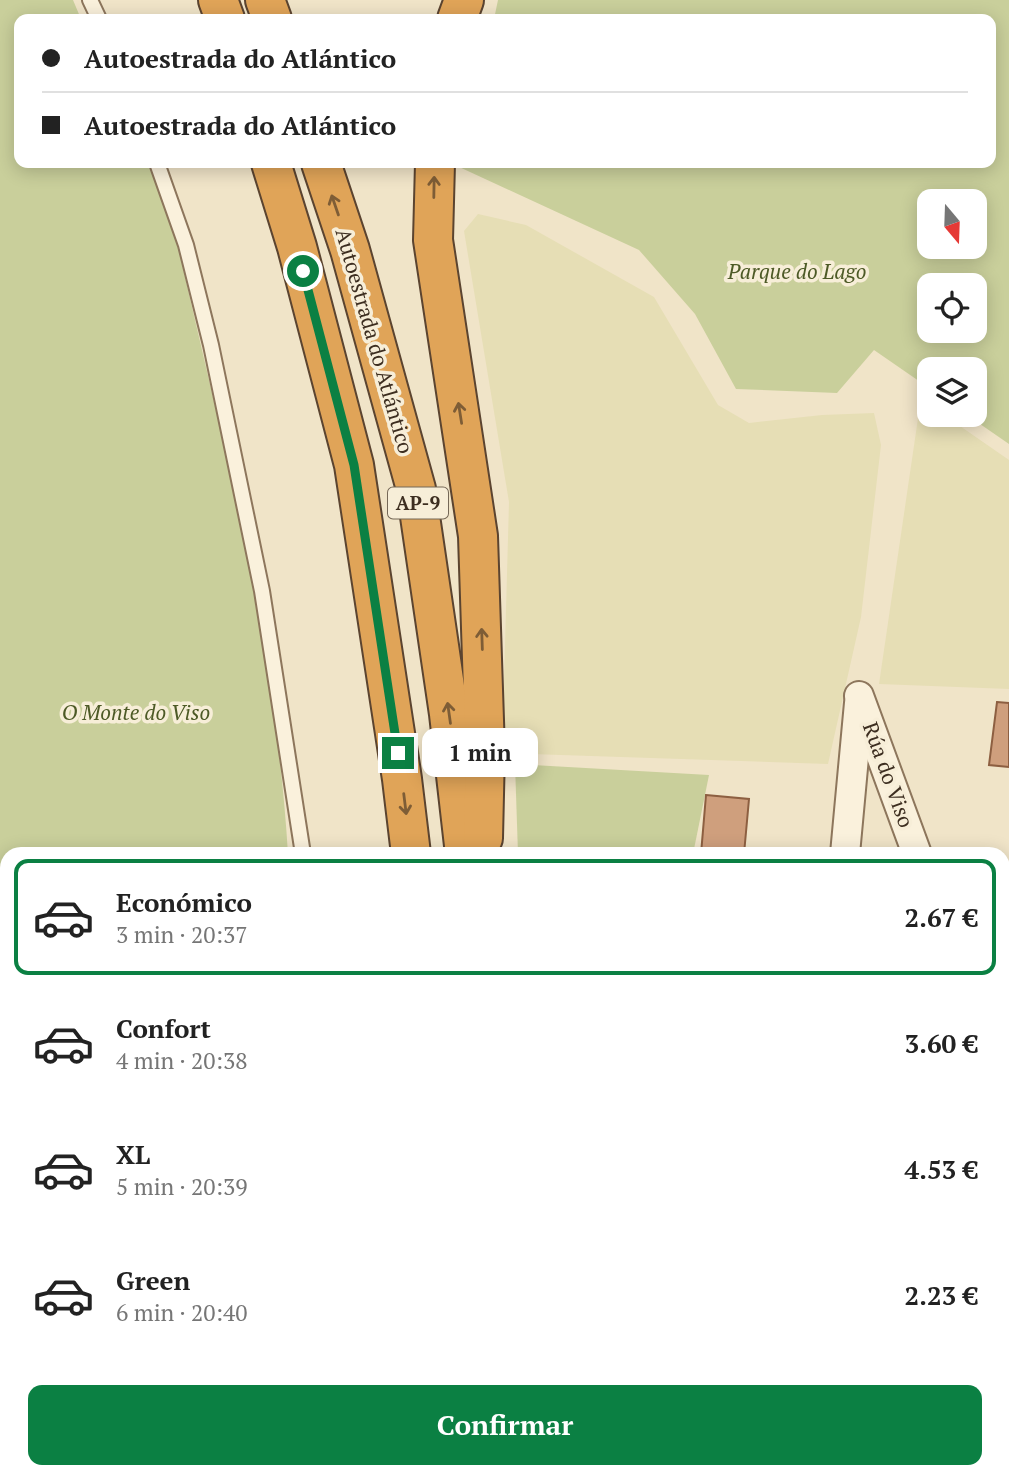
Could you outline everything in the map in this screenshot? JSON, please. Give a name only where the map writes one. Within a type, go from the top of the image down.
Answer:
[{"type":"highway","name":"AP-9","points":[[273,168],[297,247],[354,465],[410,847]]},
{"type":"highway","name":"Autoestrada do Atlántico","points":[[323,168],[350,250],[416,489],[449,714],[464,847]]},
{"type":"highway","points":[[435,168],[433,240],[478,536],[485,751],[483,847]]},
{"type":"street","name":"Rúa do Viso","points":[[846,847],[859,696],[914,847]]},
{"type":"lane","points":[[159,168],[186,245],[211,345],[262,591],[302,847]]},
{"type":"shaded area","points":[[478,214],[526,225],[654,297],[718,405],[749,423],[822,415],[874,413],[881,445],[861,617],[828,764],[502,753],[509,502],[464,231]]},
{"type":"shaded area","points":[[917,425],[961,427],[1009,460],[1009,689],[879,684]]},
{"type":"green space","name":"O Monte do Viso","points":[[0,0],[73,0],[79,14],[14,14],[14,168],[149,168],[171,216],[226,454],[258,613],[271,693],[287,847],[0,847]]},
{"type":"green space","name":"Parque do Lago","points":[[498,0],[1009,0],[1009,444],[984,427],[987,427],[987,357],[917,357],[917,380],[874,350],[837,393],[736,389],[695,314],[639,250],[461,168],[996,168],[996,14],[495,14]]},
{"type":"green space","points":[[515,764],[709,775],[694,847],[518,847]]},
{"type":"building","points":[[997,702],[1009,703],[1009,767],[989,765]]},
{"type":"building","points":[[706,795],[749,799],[745,847],[702,847]]},
{"type":"route","points":[[303,271],[354,465],[398,753]]}]
